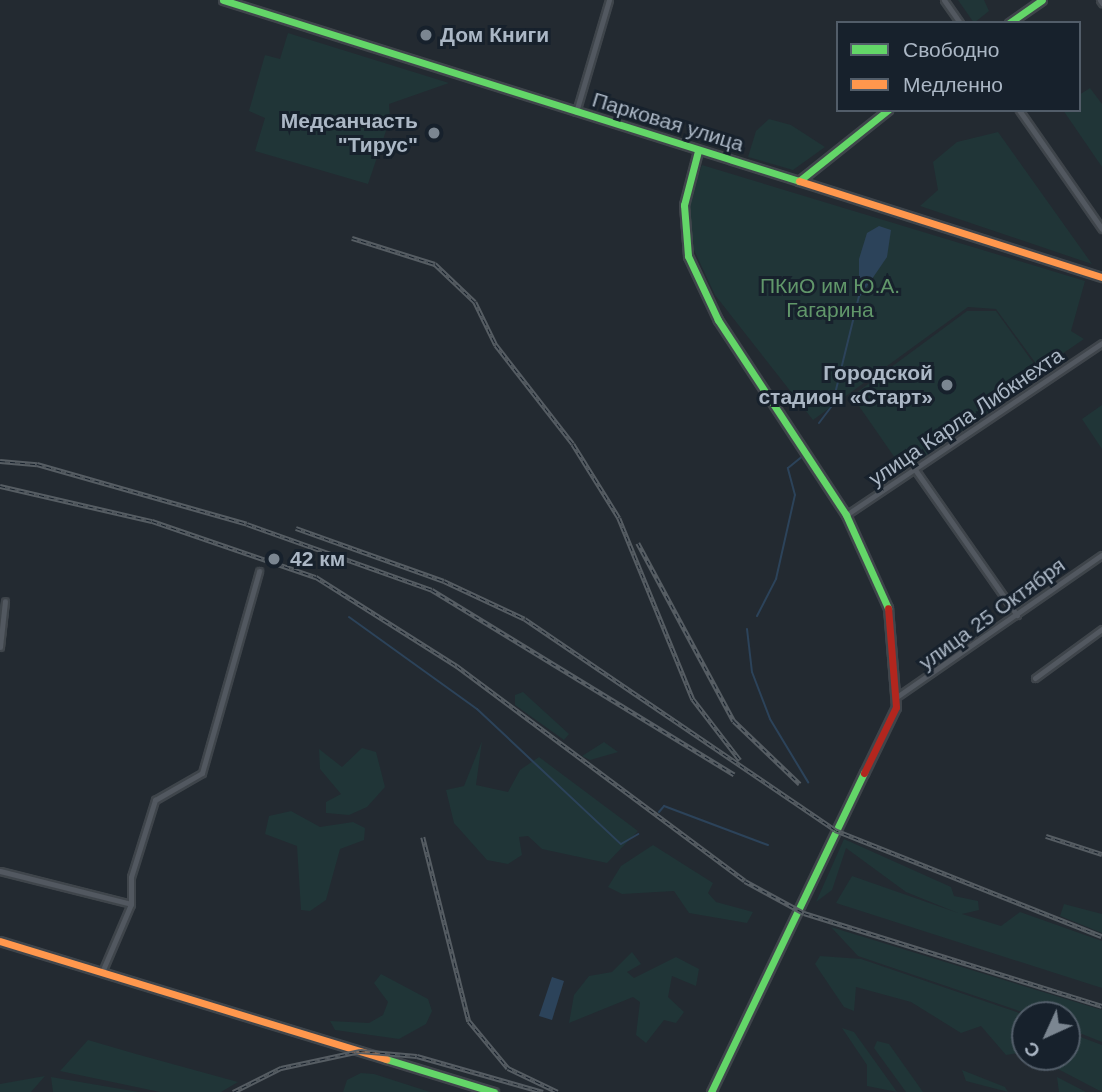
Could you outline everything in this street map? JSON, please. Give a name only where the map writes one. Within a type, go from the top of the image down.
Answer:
[{"type":"street","name":"Парковая улица","points":[[223,0],[1102,277]]},
{"type":"street","points":[[576,112],[609,0]]},
{"type":"street","points":[[944,0],[959,21]]},
{"type":"street","points":[[1012,21],[1042,0]]},
{"type":"street","points":[[799,181],[885,112]]},
{"type":"street","points":[[1020,112],[1102,229]]},
{"type":"street","points":[[698,151],[684,205],[692,266],[718,320],[845,515],[893,618],[898,695],[711,1092]]},
{"type":"street","name":"улица Карла Либкнехта","points":[[845,515],[916,471],[1102,343]]},
{"type":"street","points":[[916,471],[1017,615]]},
{"type":"street","name":"улица 25 Октября","points":[[898,695],[1102,555]]},
{"type":"street","points":[[102,972],[131,904],[131,877],[155,800],[202,773],[217,734],[259,571]]},
{"type":"street","points":[[0,647],[5,601]]},
{"type":"street","points":[[1035,678],[1102,629]]},
{"type":"street","points":[[0,871],[131,904]]},
{"type":"street","points":[[0,941],[494,1092]]},
{"type":"green space","points":[[958,0],[984,0],[989,11],[973,21]]},
{"type":"green space","points":[[288,33],[449,83],[389,104],[390,119],[368,184],[255,151],[265,118],[249,111],[265,55],[280,59]]},
{"type":"green space","points":[[1090,88],[1102,104],[1102,167],[1064,112],[1081,112],[1081,94]]},
{"type":"green space","points":[[769,119],[791,125],[825,147],[793,170],[748,157],[756,131]]},
{"type":"green space","points":[[998,132],[1092,264],[920,206],[938,190],[933,162],[957,142]]},
{"type":"green space","name":"ПКиО им Ю.А. Гагарина","points":[[702,165],[1085,281],[1071,331],[1084,339],[1040,369],[996,309],[968,307],[813,420],[715,295],[694,250],[688,203]]},
{"type":"green space","name":"Городской стадион «Старт»","points":[[967,311],[996,311],[1042,375],[904,471],[852,396]]},
{"type":"green space","points":[[1102,405],[1102,449],[1082,419]]},
{"type":"green space","points":[[523,692],[569,734],[564,740],[515,705],[515,695]]},
{"type":"green space","points":[[482,741],[476,785],[508,792],[520,770],[539,757],[638,831],[607,863],[542,849],[528,836],[519,837],[522,855],[508,864],[487,860],[454,823],[446,790],[464,786]]},
{"type":"green space","points":[[604,742],[618,752],[590,760],[582,756]]},
{"type":"green space","points":[[362,748],[376,752],[385,787],[367,807],[349,815],[326,813],[326,802],[341,794],[320,769],[319,749],[342,767]]},
{"type":"green space","points":[[291,811],[320,827],[353,822],[365,828],[364,840],[340,849],[326,900],[310,911],[301,910],[297,846],[265,834],[269,816]]},
{"type":"green space","points":[[844,839],[951,887],[954,896],[978,901],[979,910],[962,914],[1001,926],[1020,912],[1102,941],[1102,988],[836,903],[852,876],[958,913],[906,892],[846,848],[832,890],[816,902]]},
{"type":"green space","points":[[653,845],[713,883],[708,893],[716,902],[753,912],[747,923],[689,913],[674,891],[622,894],[608,887],[621,866]]},
{"type":"green space","points":[[1064,904],[1102,914],[1102,933],[1060,916]]},
{"type":"green space","points":[[831,927],[1073,1001],[1011,1001],[1011,1008],[858,956]]},
{"type":"green space","points":[[632,952],[641,964],[627,972],[634,978],[676,957],[699,969],[696,986],[672,976],[668,997],[684,1012],[676,1023],[664,1020],[646,1043],[636,1035],[640,1002],[633,997],[569,1023],[574,995],[589,976],[612,972]]},
{"type":"green space","points":[[820,956],[861,959],[1011,1010],[1011,1054],[1006,1055],[981,1026],[961,1033],[911,1002],[856,987],[854,1011],[844,1007],[815,964]]},
{"type":"green space","points":[[381,974],[428,999],[432,1011],[426,1024],[399,1039],[335,1030],[330,1021],[369,1023],[383,1015],[388,1002],[374,983]]},
{"type":"green space","points":[[1081,1004],[1102,1010],[1102,1042],[1081,1034]]},
{"type":"green space","points":[[842,1028],[854,1032],[897,1092],[867,1086],[867,1065]]},
{"type":"green space","points":[[1081,1037],[1102,1045],[1102,1092],[1062,1071],[1081,1071]]},
{"type":"green space","points":[[88,1040],[238,1082],[221,1092],[160,1092],[60,1071]]},
{"type":"green space","points":[[877,1041],[889,1044],[923,1092],[906,1092],[874,1048]]},
{"type":"green space","points":[[962,1070],[1005,1087],[1008,1092],[966,1081]]},
{"type":"green space","points":[[361,1073],[374,1074],[430,1092],[343,1092],[347,1080]]},
{"type":"green space","points":[[45,1076],[31,1092],[0,1092],[0,1084]]},
{"type":"green space","points":[[51,1077],[115,1088],[139,1092],[53,1092]]},
{"type":"green space","points":[[1057,1077],[1086,1092],[1059,1092]]},
{"type":"water","points":[[879,226],[891,230],[887,257],[859,298],[859,259],[867,233]]},
{"type":"water","points":[[552,977],[564,981],[552,1020],[539,1016]]},
{"type":"waterway","points":[[819,423],[832,406],[859,296]]},
{"type":"waterway","points":[[757,616],[776,579],[795,495],[788,468],[803,456]]},
{"type":"waterway","points":[[349,617],[477,709],[621,844],[638,834]]},
{"type":"waterway","points":[[747,629],[752,672],[770,719],[808,782]]},
{"type":"waterway","points":[[659,812],[664,806],[768,845]]},
{"type":"railway","points":[[352,238],[435,264],[475,302],[496,345],[573,444],[619,518],[693,699],[740,760]]},
{"type":"railway","points":[[0,461],[37,464],[247,524],[432,590],[734,774]]},
{"type":"railway","points":[[0,486],[152,521],[316,577],[457,666],[745,881],[804,913],[1102,1006]]},
{"type":"railway","points":[[296,528],[444,581],[525,619],[835,830],[1102,936]]},
{"type":"railway","points":[[638,543],[734,721],[800,784]]},
{"type":"railway","points":[[1046,836],[1102,854]]},
{"type":"railway","points":[[423,837],[469,1021],[508,1068],[558,1092]]},
{"type":"railway","points":[[233,1092],[281,1068],[360,1051],[417,1056],[543,1092]]},
{"type":"traffic: fast","points":[[223,0],[799,181],[885,112]]},
{"type":"traffic: fast","points":[[1012,21],[1042,0]]},
{"type":"traffic: fast","points":[[698,151],[684,205],[688,256],[718,320],[846,515],[888,608]]},
{"type":"traffic: fast","points":[[711,1092],[864,773]]},
{"type":"traffic: fast","points":[[386,1059],[494,1092]]},
{"type":"traffic: slow","points":[[799,181],[1102,277]]},
{"type":"traffic: slow","points":[[0,941],[386,1059]]},
{"type":"traffic: jam","points":[[864,773],[896,707],[888,608]]},
{"type":"place","name":"Дом Книги","points":[[426,35]]},
{"type":"place","name":"Медсанчасть \"Тирус\"","points":[[434,133]]},
{"type":"place","name":"Городской стадион «Старт»","points":[[947,385]]},
{"type":"place","name":"42 км","points":[[274,559]]}]
